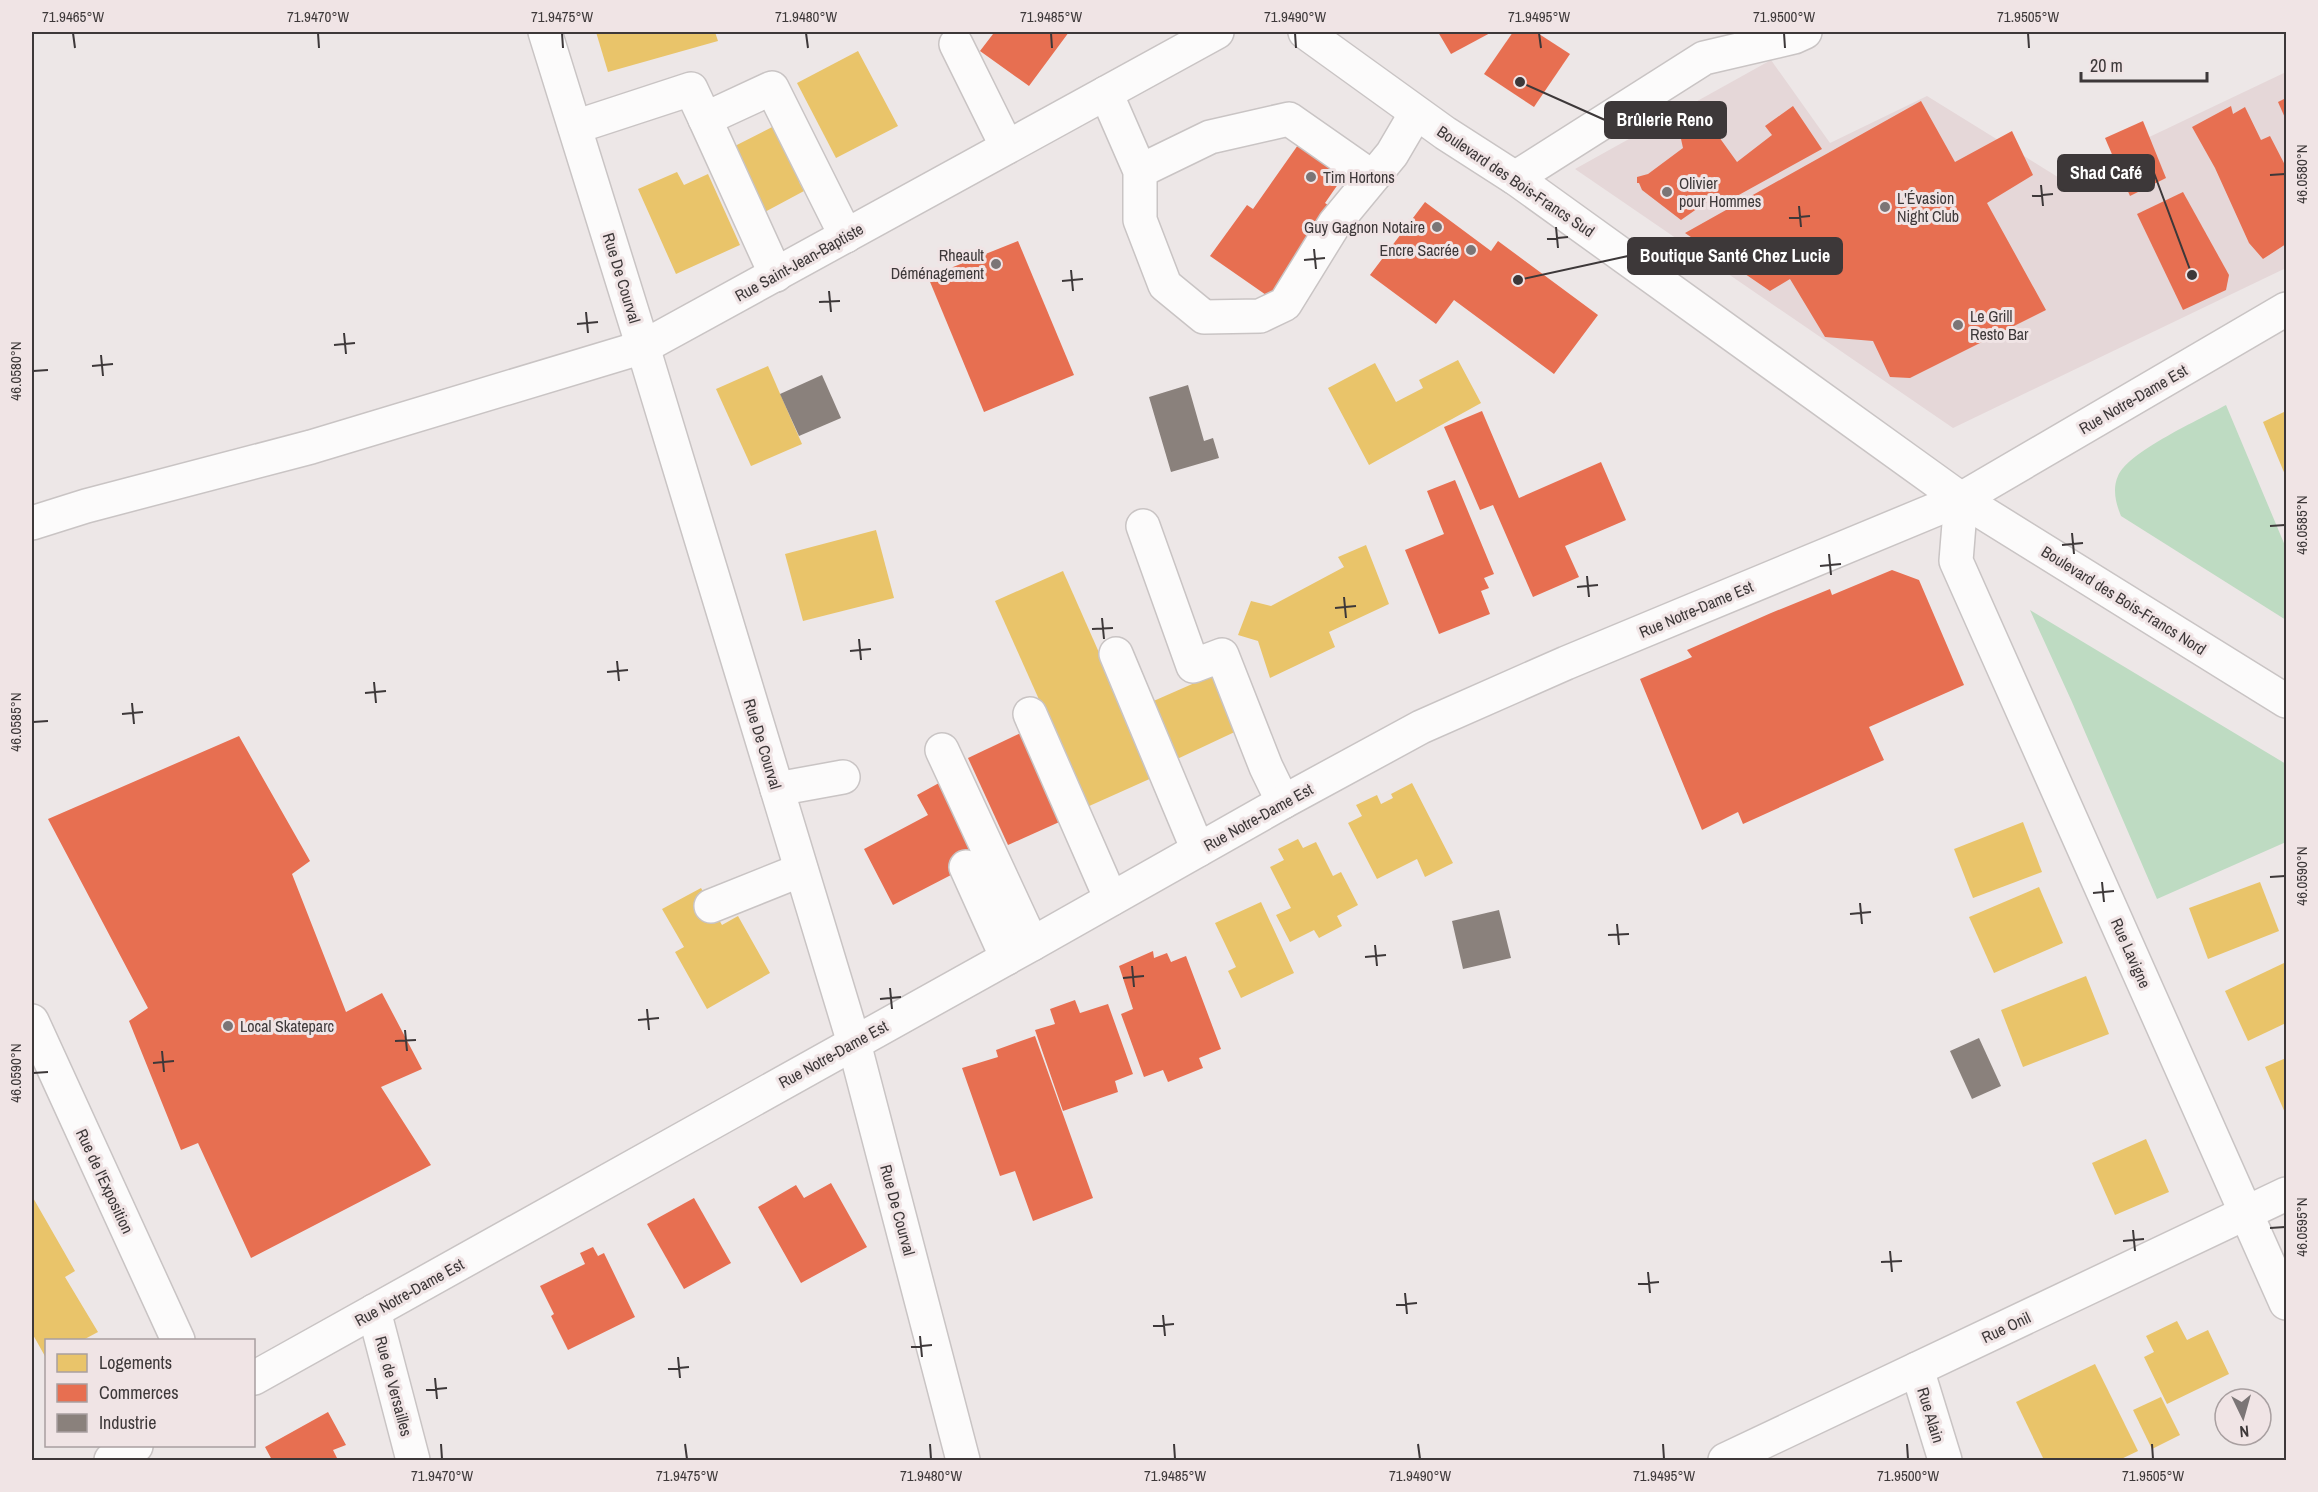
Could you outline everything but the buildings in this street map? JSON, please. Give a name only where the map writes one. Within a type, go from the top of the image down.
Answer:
[{"type":"street","name":"Rue De Courval","points":[[545,32],[854,1043],[963,1461]]},
{"type":"street","name":"Rue Saint-Jean-Baptiste","points":[[32,523],[86,506],[311,447],[643,347],[1217,32]]},
{"type":"street","name":"Boulevard des Bois-Francs Sud","points":[[1305,32],[1416,112],[1515,178],[1961,499]]},
{"type":"street","points":[[1515,178],[1704,58],[1799,34]]},
{"type":"street","points":[[956,44],[1007,147]]},
{"type":"street","points":[[705,119],[772,88],[846,236]]},
{"type":"street","points":[[575,127],[691,89],[776,275]]},
{"type":"street","points":[[1106,93],[1140,171],[1140,220],[1165,285],[1204,317],[1260,316],[1284,304],[1335,223],[1392,154],[1416,112]]},
{"type":"street","points":[[1140,171],[1210,137],[1289,119],[1372,177]]},
{"type":"street","name":"Rue Notre-Dame Est","points":[[255,1377],[1421,727],[1566,663],[1961,499],[2286,309]]},
{"type":"street","name":"Boulevard des Bois-Francs Nord","points":[[1961,499],[2286,701]]},
{"type":"street","name":"Rue Lavigne","points":[[1961,499],[1956,561],[2286,1303]]},
{"type":"street","points":[[1143,526],[1193,666],[1222,655],[1266,766],[1283,802]]},
{"type":"street","points":[[1116,654],[1198,850]]},
{"type":"street","points":[[1030,714],[1111,899]]},
{"type":"street","points":[[942,750],[1020,951]]},
{"type":"street","points":[[777,789],[843,777]]},
{"type":"street","points":[[966,867],[1020,951]]},
{"type":"street","points":[[711,906],[801,870]]},
{"type":"street","name":"Rue de l'Exposition","points":[[35,1039],[177,1339]]},
{"type":"street","name":"Rue Onil","points":[[1725,1461],[2286,1194]]},
{"type":"street","name":"Rue de Versailles","points":[[374,1311],[413,1461]]},
{"type":"street","name":"Rue Alain","points":[[1917,1369],[1945,1461]]},
{"type":"street","points":[[111,1461],[134,1447]]},
{"type":"shaded area","points":[[1771,60],[1830,143],[1927,96],[2061,179],[2286,72],[2286,268],[1953,428],[1575,169]]},
{"type":"green space","points":[[2226,405],[2286,548],[2286,620],[2121,516],[2118,507],[2115,486],[2125,466],[2150,446]]},
{"type":"green space","points":[[2030,610],[2286,764],[2286,842],[2157,899]]},
{"type":"place","name":"Brûlerie Reno","points":[[1520,82]]},
{"type":"place","name":"Tim Hortons","points":[[1311,177]]},
{"type":"place","name":"Olivier pour Hommes","points":[[1667,192]]},
{"type":"place","name":"L'Évasion Night Club","points":[[1885,207]]},
{"type":"place","name":"Guy Gagnon Notaire","points":[[1437,227]]},
{"type":"place","name":"Encre Sacrée","points":[[1471,250]]},
{"type":"place","name":"Rheault Déménagement","points":[[996,264]]},
{"type":"place","name":"Shad Café","points":[[2192,275]]},
{"type":"place","name":"Boutique Santé Chez Lucie","points":[[1518,280]]},
{"type":"place","name":"Le Grill Resto Bar","points":[[1958,325]]},
{"type":"place","name":"Local Skateparc","points":[[228,1026]]}]
